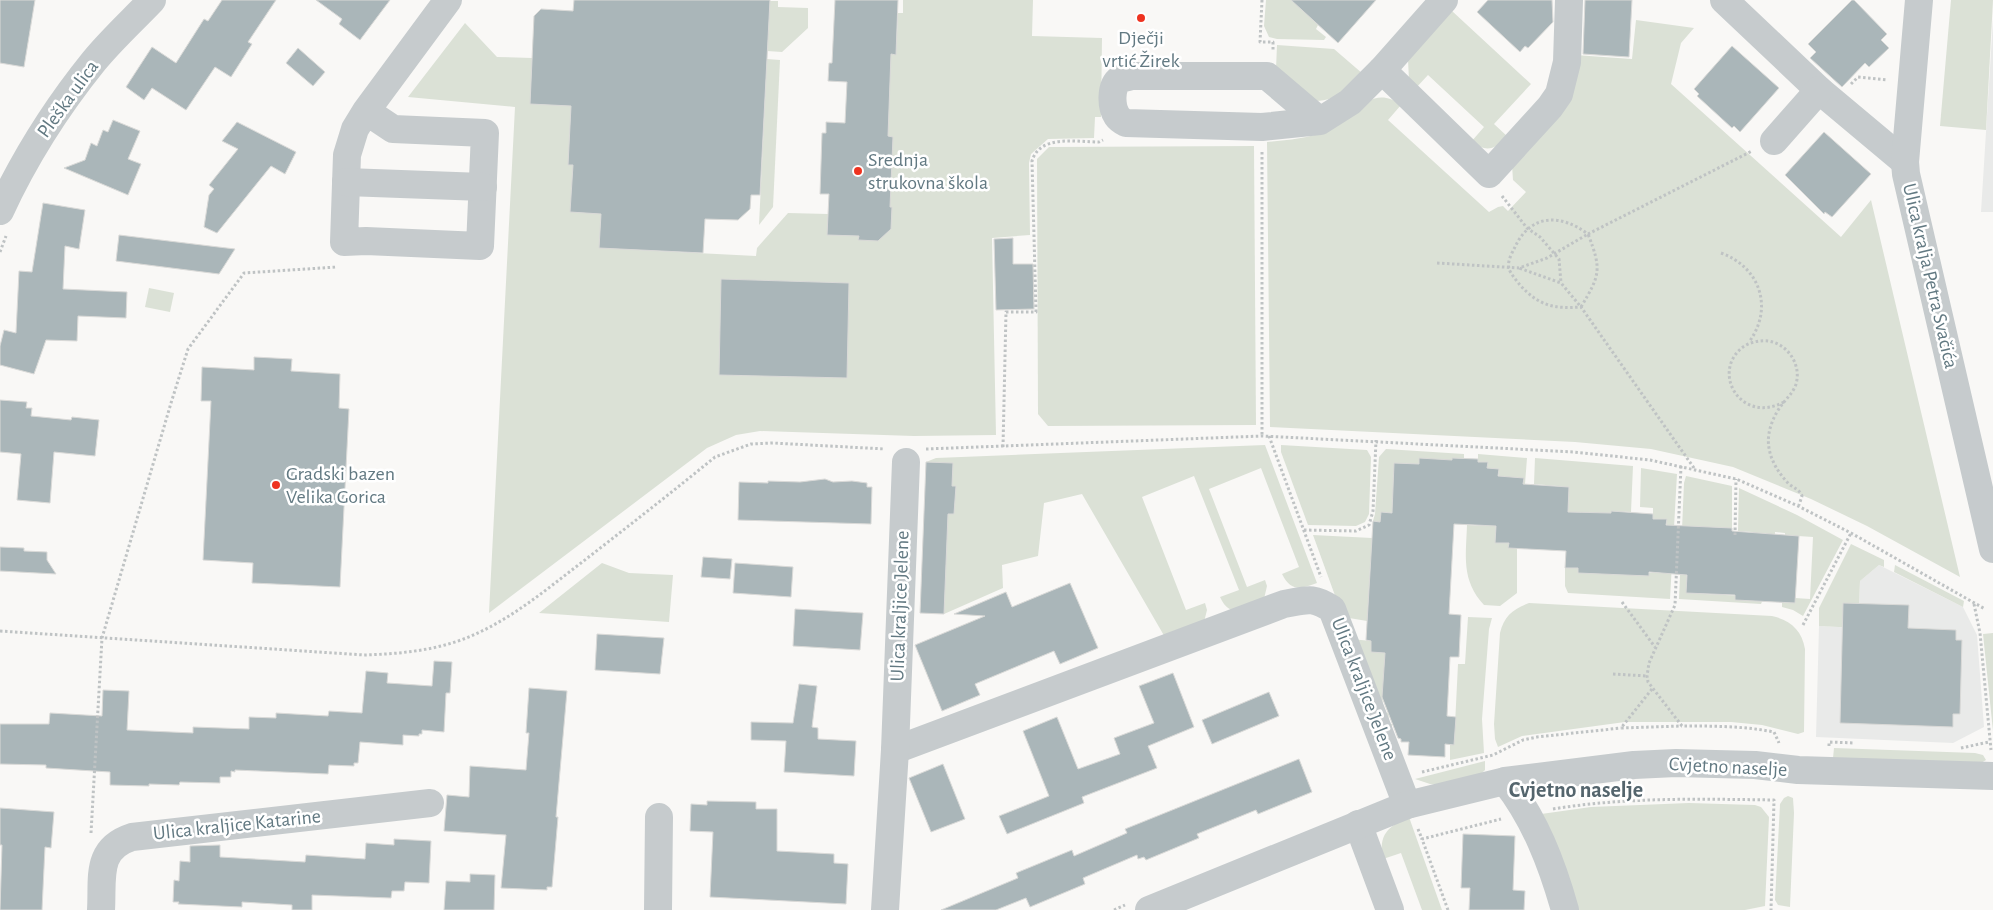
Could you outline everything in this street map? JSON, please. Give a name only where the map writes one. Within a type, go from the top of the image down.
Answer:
[{"type":"street","name":"Pleška ulica","points":[[0,211],[30,153],[70,93],[95,60],[152,0]]},
{"type":"street","points":[[341,254],[347,155],[355,129],[366,111],[448,0]]},
{"type":"street","points":[[1320,121],[1267,76],[1132,76],[1120,79],[1114,86],[1113,109],[1118,118],[1126,123],[1262,127],[1320,121],[1350,102],[1382,70],[1444,0]]},
{"type":"street","points":[[1382,70],[1490,174],[1550,107],[1559,94],[1567,62],[1569,0]]},
{"type":"street","points":[[1724,0],[1820,90],[1905,162]]},
{"type":"street","name":"Ulica kralja Petra Svačića","points":[[1919,0],[1905,162],[1914,213],[1990,519],[1993,549]]},
{"type":"street","points":[[1774,140],[1820,90]]},
{"type":"street","points":[[341,254],[366,241],[480,246],[485,133],[393,129],[366,111]]},
{"type":"street","points":[[346,182],[483,187]]},
{"type":"street","name":"Ulica kraljice Jelene","points":[[885,910],[895,750],[904,453]]},
{"type":"street","name":"Ulica kraljice Jelene","points":[[895,750],[1284,604],[1303,600],[1319,600],[1332,608],[1407,805]]},
{"type":"street","name":"Cvjetno naselje","points":[[1407,805],[1505,780],[1634,765],[1668,763],[1782,767],[1798,770],[1993,776]]},
{"type":"street","points":[[1505,780],[1526,812],[1550,860],[1565,910]]},
{"type":"street","name":"Ulica kraljice Katarine","points":[[104,860],[114,845],[132,837],[430,804]]},
{"type":"street","points":[[1149,910],[1407,805]]},
{"type":"street","points":[[658,910],[659,818]]},
{"type":"street","points":[[1358,824],[1390,910]]},
{"type":"street","points":[[101,910],[104,860]]},
{"type":"path","points":[[1262,0],[1260,42],[1273,42],[1273,66],[1267,76]]},
{"type":"path","points":[[1003,447],[1006,312],[1036,312],[1032,162],[1034,155],[1046,144],[1053,141],[1099,142],[1126,123]]},
{"type":"path","points":[[1262,127],[1262,436]]},
{"type":"path","points":[[1519,268],[1555,253],[1588,234],[1774,140]]},
{"type":"path","points":[[1490,174],[1504,199],[1527,228],[1540,237],[1559,259],[1561,283]]},
{"type":"path","points":[[1544,220],[1562,221],[1576,225],[1588,234],[1598,269],[1596,282],[1581,308],[1557,307],[1536,300],[1515,279],[1509,268],[1509,259],[1527,228],[1544,220]]},
{"type":"path","points":[[1721,253],[1741,262],[1756,283],[1761,297],[1762,312],[1758,328],[1747,345],[1735,356],[1730,366],[1732,388],[1737,396],[1754,407],[1765,408],[1784,402]]},
{"type":"path","points":[[104,860],[90,846],[102,638],[170,403],[188,349],[244,273],[341,254]]},
{"type":"path","points":[[1437,263],[1519,268],[1561,283],[1581,308],[1695,469]]},
{"type":"path","points":[[1747,345],[1763,340],[1783,346],[1791,354],[1798,374],[1796,385],[1791,394],[1772,420],[1768,446],[1777,469],[1790,485],[1801,492],[1802,496],[1798,506]]},
{"type":"path","points":[[0,631],[364,655],[406,653],[460,640],[523,608],[715,457],[751,444],[773,443],[904,453],[1262,436],[1376,440],[1574,452],[1650,460],[1736,478],[1851,533],[1985,609]]},
{"type":"path","points":[[1269,436],[1332,608]]},
{"type":"path","points":[[1303,530],[1356,531],[1368,525],[1373,511],[1376,440]]},
{"type":"path","points":[[1681,466],[1675,605],[1655,647],[1649,663],[1647,676],[1652,689],[1682,726]]},
{"type":"path","points":[[1735,535],[1736,478]]},
{"type":"path","points":[[1803,625],[1851,533]]},
{"type":"path","points":[[1622,602],[1655,647]]},
{"type":"path","points":[[1974,604],[1980,633],[1986,685],[1989,742],[1993,755],[1993,776]]},
{"type":"path","points":[[1613,674],[1647,676]]},
{"type":"path","points":[[1621,728],[1652,689]]},
{"type":"path","points":[[1398,779],[1493,755],[1523,740],[1537,737],[1621,728],[1682,726],[1729,726],[1774,732],[1779,741],[1782,767],[1781,791],[1774,800],[1771,910]]},
{"type":"path","points":[[1448,910],[1422,840],[1526,812],[1590,803],[1639,800],[1774,800]]},
{"type":"shaded area","points":[[903,0],[1033,0],[1032,36],[1102,38],[1101,117],[1095,117],[1094,138],[1048,139],[1031,154],[1029,163],[1030,235],[992,238],[996,435],[914,436],[760,431],[736,435],[707,448],[489,613],[515,107],[408,97],[465,23],[497,57],[532,58],[530,104],[571,106],[568,165],[573,165],[571,212],[601,214],[599,248],[756,256],[757,248],[788,213],[828,214],[827,235],[859,236],[858,239],[878,241],[891,229],[892,207],[885,207],[890,195],[893,137],[888,136],[891,54],[896,54],[898,13],[903,13]]},
{"type":"shaded area","points":[[1266,0],[1307,0],[1300,8],[1318,25],[1316,29],[1326,37],[1324,40],[1277,39],[1269,37],[1264,26]]},
{"type":"shaded area","points":[[1951,0],[1993,0],[1986,130],[1940,126]]},
{"type":"shaded area","points":[[770,1],[778,1],[778,7],[808,8],[808,28],[782,52],[767,51]]},
{"type":"shaded area","points":[[1452,11],[1531,84],[1494,124],[1508,137],[1495,147],[1482,148],[1471,142],[1484,127],[1428,75],[1415,89],[1409,80],[1408,60]]},
{"type":"shaded area","points":[[1636,20],[1694,28],[1681,43],[1671,84],[1841,237],[1871,200],[1960,577],[1867,526],[1811,499],[1733,467],[1651,449],[1575,442],[1270,427],[1267,142],[1298,139],[1320,133],[1337,125],[1363,104],[1371,100],[1380,98],[1390,99],[1401,105],[1388,120],[1489,212],[1503,206],[1508,211],[1526,192],[1513,180],[1512,165],[1575,55],[1632,59]]},
{"type":"shaded area","points":[[1993,20],[1993,212],[1981,212]]},
{"type":"shaded area","points":[[1277,45],[1334,49],[1363,74],[1336,96],[1316,101],[1276,69]]},
{"type":"shaded area","points":[[767,59],[780,60],[773,207],[759,225]]},
{"type":"shaded area","points":[[1254,146],[1256,425],[1048,426],[1038,414],[1037,159],[1049,147]]},
{"type":"shaded area","points":[[149,288],[174,293],[170,312],[145,307]]},
{"type":"shaded area","points":[[1265,445],[1317,583],[1297,588],[1289,584],[1282,574],[1299,567],[1261,468],[1209,489],[1247,587],[1265,580],[1267,586],[1264,599],[1233,611],[1225,606],[1221,600],[1220,597],[1239,590],[1194,476],[1142,497],[1186,610],[1205,603],[1207,610],[1204,622],[1166,639],[1082,494],[1044,503],[1038,556],[1002,565],[1003,588],[944,614],[948,514],[954,514],[956,486],[952,486],[953,464],[926,462],[936,458]]},
{"type":"shaded area","points":[[1281,445],[1367,450],[1371,457],[1369,514],[1365,522],[1356,526],[1308,525],[1281,452]]},
{"type":"shaded area","points":[[1386,449],[1464,454],[1464,458],[1452,458],[1452,466],[1419,458],[1419,464],[1394,463],[1396,513],[1381,512],[1380,522],[1373,521],[1379,457]]},
{"type":"shaded area","points":[[1478,454],[1527,458],[1525,484],[1523,484],[1523,478],[1512,477],[1498,489],[1499,469],[1487,468],[1487,462],[1478,462]]},
{"type":"shaded area","points":[[1535,458],[1633,466],[1631,512],[1611,511],[1611,520],[1580,519],[1581,512],[1568,512],[1569,487],[1534,484]]},
{"type":"shaded area","points":[[1641,468],[1677,474],[1670,599],[1568,593],[1565,586],[1565,568],[1578,568],[1578,573],[1603,574],[1637,570],[1637,576],[1648,576],[1649,573],[1663,573],[1667,520],[1653,519],[1653,508],[1640,507]]},
{"type":"shaded area","points":[[1686,476],[1732,486],[1732,528],[1701,527],[1687,563],[1686,593],[1764,597],[1761,604],[1679,599],[1684,483]]},
{"type":"shaded area","points":[[1739,488],[1797,515],[1843,540],[1803,616],[1793,610],[1782,607],[1782,602],[1795,598],[1810,599],[1813,537],[1798,536],[1785,539],[1785,533],[1775,532],[1775,538],[1752,535],[1752,532],[1738,531]]},
{"type":"shaded area","points":[[1496,518],[1495,543],[1509,543],[1508,547],[1517,548],[1517,593],[1500,606],[1484,605],[1472,586],[1466,567],[1467,525],[1484,526]]},
{"type":"shaded area","points":[[1313,535],[1372,538],[1371,546],[1376,547],[1370,568],[1367,621],[1349,618],[1341,612]]},
{"type":"shaded area","points":[[1851,544],[1884,560],[1884,567],[1879,565],[1860,581],[1858,628],[1819,626],[1819,608]]},
{"type":"shaded area","points":[[602,563],[629,573],[673,575],[669,622],[539,613]]},
{"type":"shaded area","points":[[1879,565],[1963,607],[1977,635],[1984,727],[1953,743],[1816,737],[1819,626],[1858,628],[1860,581]]},
{"type":"shaded area","points":[[1895,565],[1964,601],[1963,607],[1894,572]]},
{"type":"shaded area","points":[[1529,603],[1772,616],[1784,620],[1798,631],[1805,649],[1804,732],[1798,734],[1762,725],[1731,722],[1625,722],[1522,736],[1498,747],[1495,739],[1494,724],[1500,633],[1504,622],[1510,614]]},
{"type":"shaded area","points":[[1468,617],[1492,618],[1489,629],[1482,719],[1484,753],[1450,760],[1450,745],[1454,745],[1458,664],[1465,664]]},
{"type":"shaded area","points":[[1993,633],[1993,731],[1983,634]]},
{"type":"shaded area","points":[[1351,639],[1371,641],[1371,652],[1385,653],[1382,712],[1389,713],[1388,724],[1392,724],[1391,738]]},
{"type":"shaded area","points":[[1834,748],[1975,753],[1983,755],[1986,760],[1981,763],[1833,758]]},
{"type":"shaded area","points":[[1485,761],[1485,770],[1482,773],[1438,785],[1415,779]]},
{"type":"shaded area","points":[[1788,796],[1793,798],[1794,813],[1790,907],[1778,905],[1775,900],[1780,804]]},
{"type":"shaded area","points":[[1689,803],[1755,805],[1761,807],[1769,817],[1765,906],[1745,910],[1571,910],[1534,815],[1591,807]]},
{"type":"shaded area","points":[[1409,817],[1442,910],[1422,910],[1401,853],[1383,859],[1382,844],[1386,832],[1395,824]]},
{"type":"building","points":[[0,0],[35,0],[24,67],[0,63]]},
{"type":"building","points":[[222,0],[276,0],[248,42],[252,44],[231,77],[215,67],[186,110],[152,88],[144,100],[126,87],[152,47],[176,63],[204,19],[208,21]]},
{"type":"building","points":[[316,0],[390,0],[360,40],[339,24],[342,19]]},
{"type":"building","points":[[574,0],[770,0],[760,195],[751,195],[750,209],[738,220],[705,219],[703,253],[599,248],[601,214],[570,212],[573,165],[568,165],[571,106],[530,104],[534,16],[541,9],[573,11]]},
{"type":"building","points":[[835,0],[898,0],[896,55],[891,54],[888,136],[893,137],[891,229],[878,241],[858,240],[859,236],[827,235],[829,194],[820,194],[822,133],[826,133],[826,122],[845,123],[847,82],[828,81],[829,63],[832,63]]},
{"type":"building","points":[[1291,0],[1376,0],[1338,43]]},
{"type":"building","points":[[1488,0],[1552,0],[1553,22],[1528,48],[1525,46],[1520,52],[1477,12]]},
{"type":"building","points":[[1585,0],[1632,0],[1629,57],[1583,54]]},
{"type":"building","points":[[1852,0],[1887,34],[1881,40],[1889,48],[1869,67],[1865,63],[1842,87],[1810,58],[1816,52],[1808,44]]},
{"type":"building","points":[[1732,46],[1779,88],[1740,132],[1734,126],[1732,128],[1697,96],[1699,94],[1694,89]]},
{"type":"building","points":[[298,48],[325,72],[313,86],[286,63]]},
{"type":"building","points":[[113,120],[140,131],[128,159],[141,164],[128,195],[64,168],[85,160],[91,143],[97,146],[103,130],[108,132]]},
{"type":"building","points":[[237,122],[296,152],[285,174],[271,166],[217,233],[204,227],[209,195],[214,189],[209,185],[238,149],[222,141]]},
{"type":"building","points":[[1824,132],[1871,174],[1832,217],[1825,212],[1824,214],[1785,175]]},
{"type":"building","points":[[43,203],[85,210],[79,249],[65,246],[63,289],[127,292],[126,318],[78,316],[77,341],[46,340],[34,374],[0,365],[0,346],[4,330],[16,333],[19,271],[32,272]]},
{"type":"building","points":[[119,235],[235,249],[219,274],[116,261]]},
{"type":"building","points":[[1013,238],[1013,264],[1033,264],[1034,309],[996,310],[994,239]]},
{"type":"building","points":[[721,279],[849,283],[847,378],[719,375]]},
{"type":"building","name":"Gradski bazen Velika Gorica","points":[[254,357],[292,359],[291,371],[340,374],[339,408],[349,409],[340,587],[252,583],[253,563],[203,560],[211,401],[201,401],[202,367],[254,370]]},
{"type":"building","points":[[0,400],[27,402],[26,408],[32,408],[31,416],[71,420],[72,417],[99,420],[95,456],[54,452],[50,503],[17,500],[21,454],[0,452]]},
{"type":"building","points":[[1419,458],[1478,459],[1478,462],[1488,462],[1487,468],[1499,469],[1498,476],[1524,478],[1523,484],[1569,487],[1568,512],[1611,513],[1611,511],[1653,514],[1653,519],[1667,519],[1666,525],[1732,528],[1732,531],[1799,536],[1795,603],[1735,600],[1735,595],[1686,593],[1687,575],[1649,572],[1649,576],[1578,573],[1578,568],[1565,568],[1566,551],[1508,548],[1509,543],[1495,543],[1496,526],[1454,524],[1449,614],[1461,615],[1459,657],[1450,657],[1447,716],[1456,717],[1454,745],[1445,744],[1445,757],[1408,755],[1409,742],[1401,742],[1401,739],[1398,738],[1382,697],[1385,653],[1371,652],[1371,641],[1366,640],[1373,521],[1380,522],[1381,512],[1392,513],[1394,463],[1419,464]]},
{"type":"building","points":[[926,462],[953,463],[952,486],[956,486],[954,514],[948,514],[944,614],[920,613]]},
{"type":"building","points":[[825,479],[833,482],[852,481],[867,483],[867,487],[872,487],[871,524],[738,520],[739,482],[800,482]]},
{"type":"building","points":[[0,547],[24,548],[24,551],[47,552],[47,560],[56,574],[0,571]]},
{"type":"building","points":[[703,557],[732,559],[730,579],[701,577]]},
{"type":"building","points":[[735,563],[793,567],[791,597],[733,593]]},
{"type":"building","points":[[1070,583],[1098,648],[1060,664],[1054,651],[975,684],[980,695],[942,711],[915,645],[985,616],[954,614],[1006,592],[1012,607]]},
{"type":"building","points":[[1843,603],[1909,605],[1908,628],[1956,630],[1956,640],[1962,640],[1960,714],[1953,714],[1953,727],[1840,723]]},
{"type":"building","points":[[795,609],[863,613],[860,650],[793,646]]},
{"type":"building","points":[[597,634],[664,638],[660,674],[595,670]]},
{"type":"building","points":[[434,661],[452,662],[450,693],[446,693],[444,732],[422,730],[422,734],[419,734],[419,736],[403,735],[403,745],[360,742],[358,763],[354,763],[354,766],[329,765],[328,774],[235,770],[235,772],[231,771],[231,777],[220,777],[220,783],[180,782],[179,785],[110,785],[110,772],[46,768],[46,765],[0,764],[0,724],[49,724],[50,713],[102,716],[103,690],[129,691],[127,730],[193,733],[193,727],[249,729],[249,717],[276,718],[276,713],[328,716],[329,711],[362,713],[366,671],[388,673],[387,683],[432,686]]},
{"type":"building","points":[[1173,673],[1194,727],[1148,746],[1157,768],[1082,797],[1084,803],[1007,834],[999,816],[1049,796],[1023,731],[1057,717],[1078,769],[1120,754],[1114,738],[1154,723],[1139,686]]},
{"type":"building","points":[[799,684],[817,686],[812,727],[818,728],[818,739],[856,741],[854,776],[784,772],[786,741],[751,740],[751,722],[793,723]]},
{"type":"building","points":[[529,688],[567,691],[552,887],[547,887],[547,890],[501,888],[506,835],[444,831],[447,795],[469,797],[470,766],[526,770],[529,733],[526,733]]},
{"type":"building","points":[[1269,692],[1279,716],[1212,744],[1202,720]]},
{"type":"building","points":[[1299,759],[1312,792],[1258,814],[1256,810],[1197,834],[1199,838],[1146,860],[1144,857],[1138,859],[1137,855],[1083,878],[1085,884],[1030,907],[1026,898],[996,910],[941,910],[1018,878],[1016,873],[1072,850],[1074,856],[1127,833],[1125,829]]},
{"type":"building","points":[[943,764],[965,819],[931,832],[909,778]]},
{"type":"building","points":[[707,801],[756,802],[756,809],[777,809],[777,851],[834,854],[834,863],[848,864],[846,904],[710,897],[713,832],[690,831],[691,804],[707,805]]},
{"type":"building","points":[[0,808],[54,812],[51,848],[45,847],[42,910],[0,910],[2,845],[0,845]]},
{"type":"building","points":[[1463,834],[1515,836],[1513,890],[1525,891],[1524,910],[1469,910],[1470,888],[1461,888]]},
{"type":"building","points":[[394,839],[431,841],[429,883],[405,882],[404,891],[392,891],[391,898],[312,895],[312,910],[292,910],[292,905],[242,902],[242,907],[178,904],[179,902],[173,902],[174,880],[179,881],[180,861],[190,862],[190,846],[220,845],[220,857],[305,862],[306,855],[365,859],[366,843],[394,845]]},
{"type":"building","points":[[470,874],[495,875],[494,910],[444,910],[446,881],[470,882]]},
{"type":"place","name":"Dječji vrtić Žirek","points":[[1141,18]]},
{"type":"place","name":"Srednja strukovna škola","points":[[858,171]]},
{"type":"place","name":"Gradski bazen Velika Gorica","points":[[276,485]]},
{"type":"district","name":"Cvjetno naselje","points":[[1576,790]]}]
